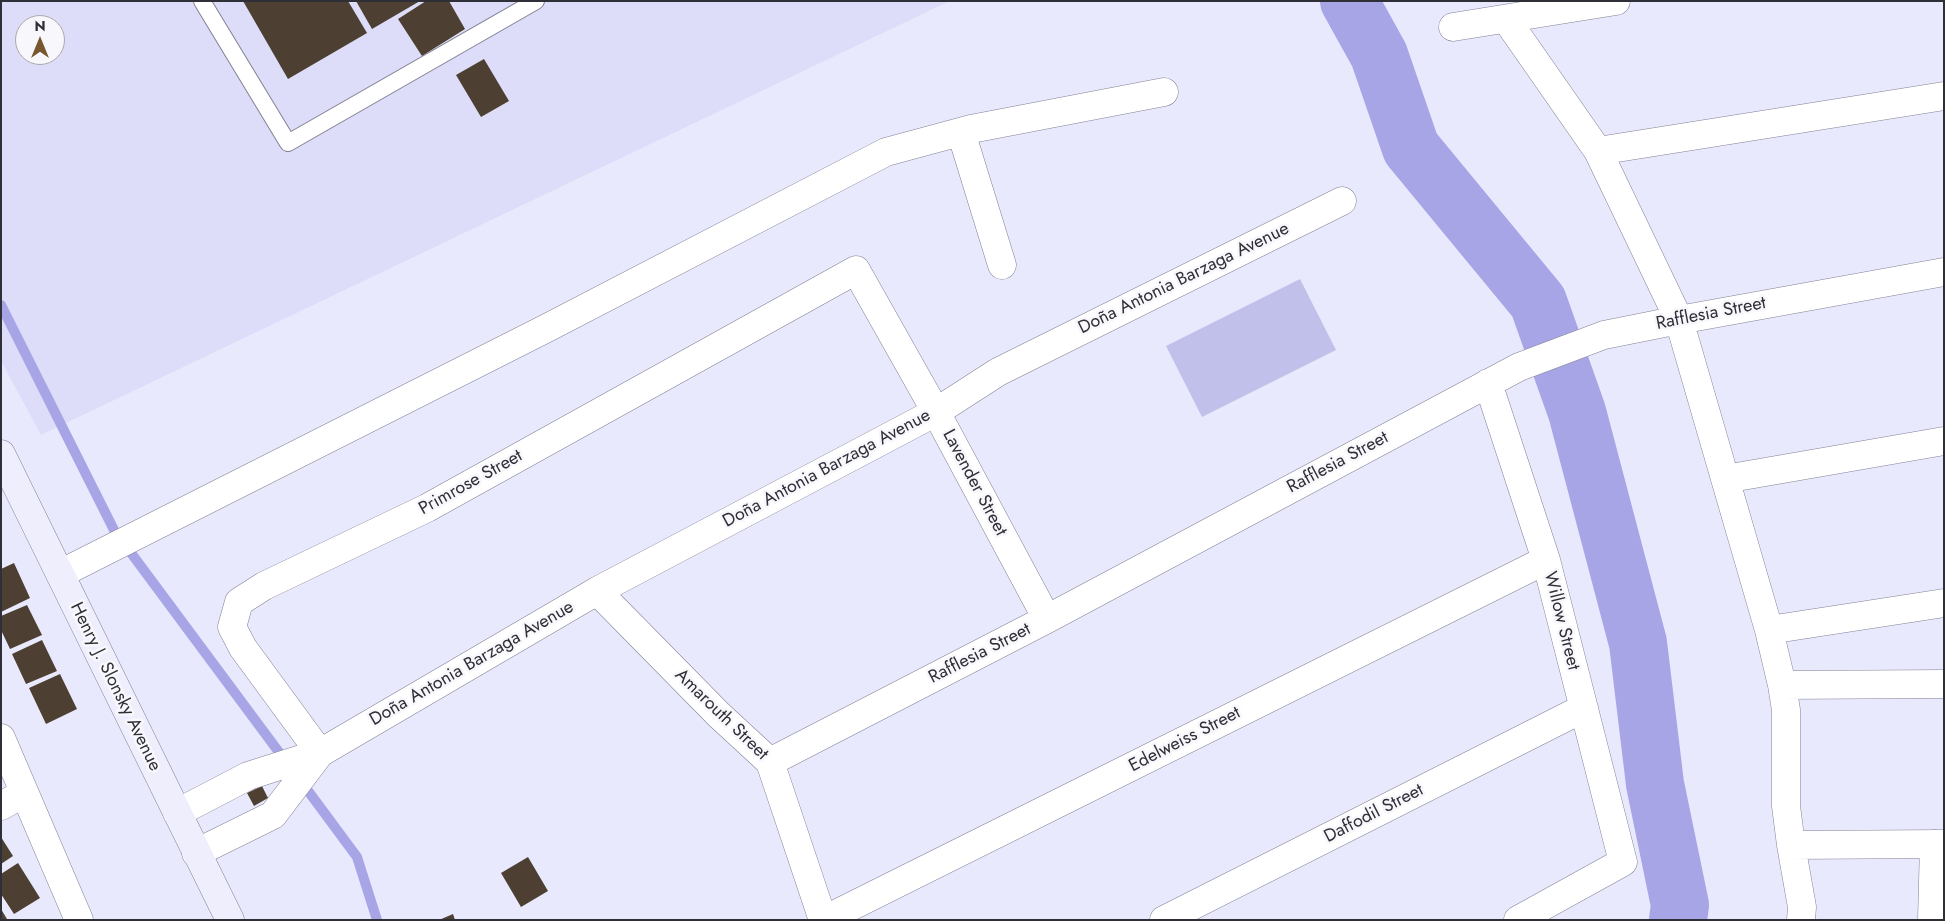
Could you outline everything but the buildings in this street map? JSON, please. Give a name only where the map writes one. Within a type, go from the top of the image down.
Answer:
[{"type":"street","points":[[1454,27],[1616,1]]},
{"type":"street","points":[[1506,19],[1598,151],[1680,320],[1782,685],[1786,710],[1786,806],[1802,907],[1801,920]]},
{"type":"street","points":[[60,574],[545,329],[886,152],[961,132],[1164,92]]},
{"type":"street","points":[[1598,151],[1944,96]]},
{"type":"street","points":[[961,132],[1002,265]]},
{"type":"street","name":"Doña Antonia Barzaga Avenue","points":[[177,813],[248,776],[320,754],[597,591],[936,412],[998,372],[1342,201]]},
{"type":"street","name":"Lavender Street","points":[[856,270],[936,412],[1047,619]]},
{"type":"street","name":"Primrose Street","points":[[320,754],[242,648],[232,627],[239,602],[264,586],[427,508],[856,270]]},
{"type":"street","name":"Rafflesia Street","points":[[770,762],[1047,619],[1519,366],[1604,335],[1944,272]]},
{"type":"street","name":"Willow Street","points":[[1488,383],[1546,560],[1623,862],[1518,920]]},
{"type":"street","points":[[1725,479],[1944,441]]},
{"type":"street","name":"Henry J. Slonsky Avenue","points":[[5,473],[60,574],[230,920]]},
{"type":"street","name":"Edelweiss Street","points":[[823,920],[1546,560]]},
{"type":"street","name":"Amarouth Street","points":[[597,591],[719,715],[770,762],[823,920]]},
{"type":"street","points":[[1768,630],[1944,603]]},
{"type":"street","points":[[1782,685],[1944,684]]},
{"type":"street","name":"Daffodil Street","points":[[1164,920],[1584,708]]},
{"type":"street","points":[[1,738],[12,800],[79,920]]},
{"type":"street","name":"Doña Antonia Barzaga Avenue","points":[[196,853],[273,815],[320,754]]},
{"type":"street","points":[[1791,845],[1939,844],[1932,920]]},
{"type":"lane","points":[[202,1],[288,143],[536,1]]},
{"type":"shaded area","points":[[1,1],[950,1],[41,435],[1,361]]},
{"type":"shaded area","points":[[1300,279],[1336,350],[1202,417],[1166,346]]},
{"type":"waterway","points":[[1349,1],[1379,55],[1411,148],[1538,302],[1577,412],[1638,643],[1655,784],[1680,905],[1678,920]]},
{"type":"waterway","points":[[1,305],[114,530],[287,763]]},
{"type":"waterway","points":[[300,780],[357,857],[377,920]]}]
